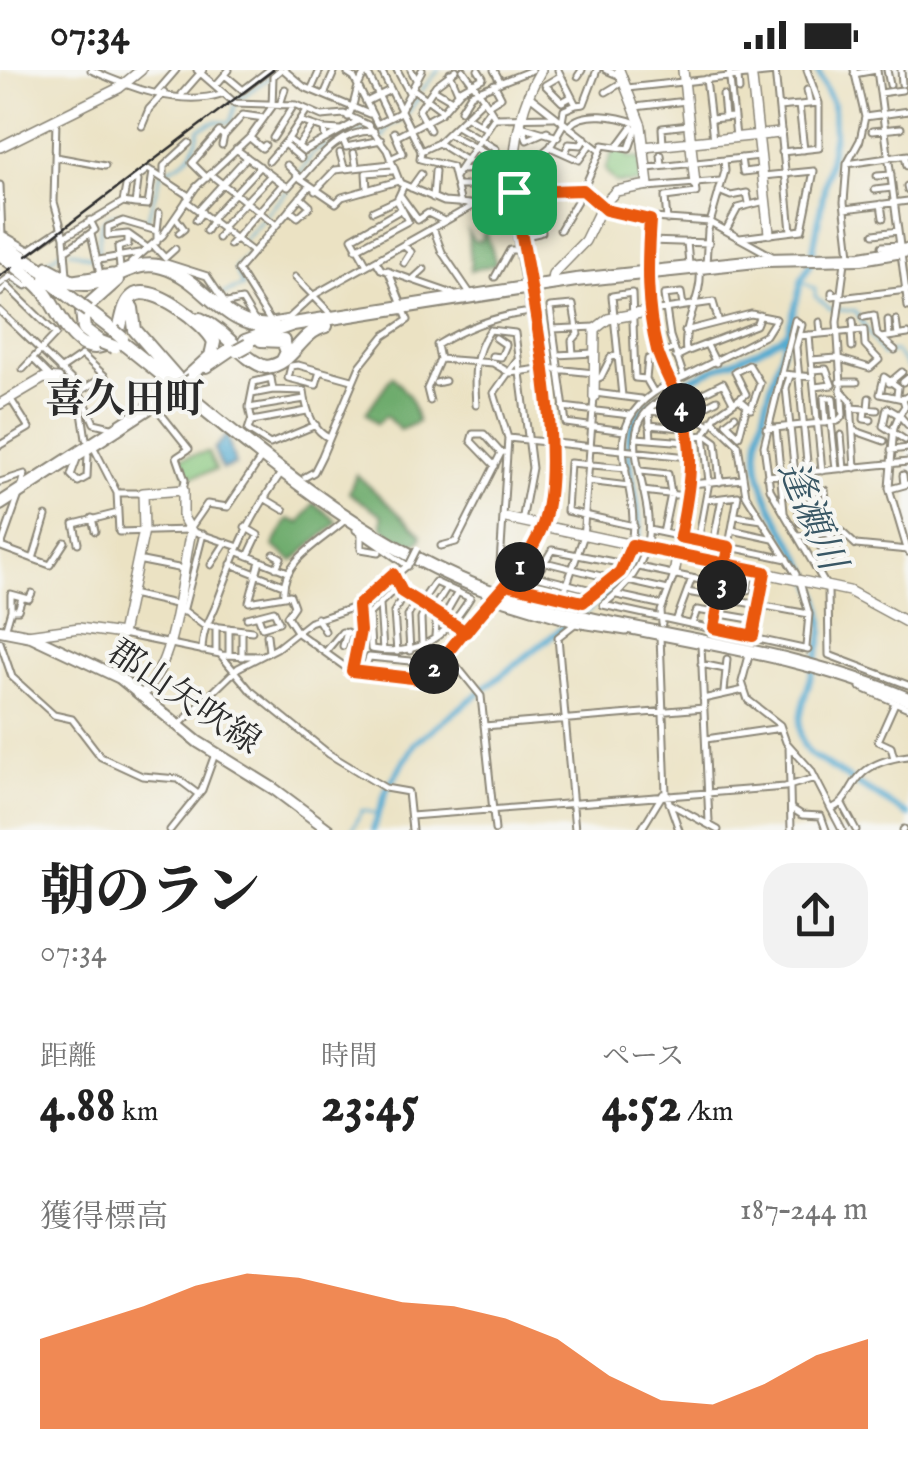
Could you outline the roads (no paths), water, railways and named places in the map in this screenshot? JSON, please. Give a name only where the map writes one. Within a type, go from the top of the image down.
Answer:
[{"type":"highway","points":[[1,242],[53,275],[77,284],[97,282],[144,265],[176,274],[234,319],[252,326],[406,309],[527,289]]},
{"type":"highway","points":[[1,242],[34,280],[71,334],[90,347],[114,340],[134,295],[155,295],[221,329],[252,360],[266,367],[284,362],[311,331],[361,318]]},
{"type":"highway","points":[[1,242],[114,339],[366,530],[424,564],[576,618],[804,656],[904,698]]},
{"type":"highway","points":[[181,385],[241,346],[286,329],[527,289],[699,267],[848,260],[903,246]]},
{"type":"highway","points":[[176,274],[132,272],[93,298],[82,311],[81,323],[86,333],[114,339],[368,526],[427,560],[500,592]]},
{"type":"highway","points":[[204,294],[258,362],[276,364],[287,352],[277,338],[241,346]]},
{"type":"highway","points":[[155,295],[134,304],[132,322],[181,385]]},
{"type":"highway","points":[[181,385],[210,356],[214,342],[206,329],[184,312]]},
{"type":"highway","points":[[21,490],[241,346],[285,326],[332,318]]},
{"type":"highway","points":[[0,502],[155,402]]},
{"type":"main road","name":"郡山矢吹線","points":[[2,634],[27,635],[120,678],[215,754],[313,824],[329,830]]},
{"type":"street","points":[[91,70],[104,72],[122,86],[180,95],[221,94]]},
{"type":"street","points":[[0,147],[122,86],[141,70]]},
{"type":"street","points":[[142,126],[176,70]]},
{"type":"street","points":[[216,86],[227,73],[243,90],[269,70]]},
{"type":"street","points":[[276,106],[273,78],[282,70],[311,90],[373,116]]},
{"type":"street","points":[[292,77],[298,70]]},
{"type":"street","points":[[311,90],[320,70]]},
{"type":"street","points":[[324,95],[335,70]]},
{"type":"street","points":[[348,116],[354,106],[357,84],[366,70]]},
{"type":"street","points":[[366,70],[390,118]]},
{"type":"street","points":[[381,70],[421,151],[420,159],[446,164],[456,177],[461,204]]},
{"type":"street","points":[[397,70],[412,91],[443,111]]},
{"type":"street","points":[[412,70],[417,81]]},
{"type":"street","points":[[348,74],[377,124],[401,109],[422,70]]},
{"type":"street","points":[[368,189],[366,174],[403,155],[395,134],[411,130],[443,111],[458,92],[483,78],[478,70]]},
{"type":"street","points":[[421,151],[438,143],[467,116],[501,98],[494,70]]},
{"type":"street","points":[[507,70],[511,79]]},
{"type":"street","points":[[461,110],[462,102],[476,92],[536,70]]},
{"type":"street","points":[[287,614],[297,632],[350,670],[429,680],[500,592],[541,525],[548,486],[549,441],[512,160],[519,122],[536,70]]},
{"type":"street","points":[[536,70],[519,122],[528,140],[547,131]]},
{"type":"street","points":[[588,116],[584,104],[598,70]]},
{"type":"street","points":[[606,70],[621,79],[684,82],[772,71],[791,232]]},
{"type":"street","points":[[664,197],[696,194],[683,70]]},
{"type":"street","points":[[782,152],[819,148],[806,70]]},
{"type":"street","points":[[766,429],[831,422],[843,416],[837,332],[848,260],[847,164],[860,140],[865,117],[854,72],[877,70],[908,307]]},
{"type":"street","points":[[887,70],[890,85]]},
{"type":"street","points":[[880,93],[902,87],[901,70]]},
{"type":"street","points":[[180,95],[200,71],[235,103],[294,105],[348,116],[374,130],[404,185],[433,198],[472,206]]},
{"type":"street","points":[[456,71],[495,117],[558,137]]},
{"type":"street","points":[[430,130],[419,110],[433,88],[456,71]]},
{"type":"street","points":[[456,71],[458,92]]},
{"type":"street","points":[[752,72],[769,233]]},
{"type":"street","points":[[571,97],[562,102],[545,85],[559,73],[576,105]]},
{"type":"street","points":[[729,74],[736,138]]},
{"type":"street","points":[[738,76],[739,90]]},
{"type":"street","points":[[606,92],[621,79]]},
{"type":"street","points":[[621,79],[635,107],[647,187]]},
{"type":"street","points":[[706,80],[713,140]]},
{"type":"street","points":[[584,86],[593,81]]},
{"type":"street","points":[[554,94],[565,87]]},
{"type":"street","points":[[44,267],[47,264],[67,275],[100,274],[134,261],[151,247],[188,198],[250,138],[285,88]]},
{"type":"street","points":[[433,88],[450,100]]},
{"type":"street","points":[[725,118],[722,92],[731,88]]},
{"type":"street","points":[[366,102],[391,90]]},
{"type":"street","points":[[806,90],[814,104]]},
{"type":"street","points":[[527,94],[600,150]]},
{"type":"street","points":[[635,107],[686,101]]},
{"type":"street","points":[[479,124],[487,104]]},
{"type":"street","points":[[527,289],[518,250],[516,191],[520,173],[558,137],[564,110],[584,104]]},
{"type":"street","points":[[778,108],[814,104]]},
{"type":"street","points":[[272,138],[294,105]]},
{"type":"street","points":[[799,106],[799,138],[804,150]]},
{"type":"street","points":[[269,161],[308,110]]},
{"type":"street","points":[[865,117],[908,111]]},
{"type":"street","points":[[222,146],[224,136],[243,116],[264,118]]},
{"type":"street","points":[[467,116],[487,129]]},
{"type":"street","points":[[519,122],[563,122],[588,116],[637,123]]},
{"type":"street","points":[[710,119],[734,116]]},
{"type":"street","points":[[456,177],[495,117]]},
{"type":"street","points":[[56,119],[54,202],[64,237],[67,275]]},
{"type":"street","points":[[300,120],[324,130],[342,130]]},
{"type":"street","points":[[286,141],[304,151],[356,122]]},
{"type":"street","points":[[583,190],[603,145],[630,149],[637,123]]},
{"type":"street","points":[[618,147],[637,123]]},
{"type":"street","points":[[662,176],[662,128],[689,125]]},
{"type":"street","points":[[298,146],[312,126]]},
{"type":"street","points":[[457,126],[496,149],[494,168],[461,170]]},
{"type":"street","points":[[872,131],[901,128]]},
{"type":"street","points":[[324,130],[326,138]]},
{"type":"street","points":[[236,149],[288,187],[343,139],[374,130]]},
{"type":"street","points":[[186,171],[219,132],[224,136]]},
{"type":"street","points":[[644,147],[662,150],[691,142],[780,133]]},
{"type":"street","points":[[448,134],[474,151],[496,159]]},
{"type":"street","points":[[250,138],[262,148],[265,144]]},
{"type":"street","points":[[343,139],[345,146],[381,140]]},
{"type":"street","points":[[286,141],[301,158]]},
{"type":"street","points":[[565,153],[570,144],[587,142]]},
{"type":"street","points":[[550,147],[580,160],[587,142]]},
{"type":"street","points":[[438,143],[467,161]]},
{"type":"street","points":[[164,178],[164,166],[189,144]]},
{"type":"street","points":[[354,152],[356,164]]},
{"type":"street","points":[[340,153],[344,167]]},
{"type":"street","points":[[368,155],[370,164]]},
{"type":"street","points":[[646,168],[693,163],[707,166],[760,156]]},
{"type":"street","points":[[847,164],[907,156],[906,166]]},
{"type":"street","points":[[56,157],[104,166]]},
{"type":"street","points":[[196,220],[247,158]]},
{"type":"street","points":[[740,238],[802,230],[815,173],[744,172],[741,158]]},
{"type":"street","points":[[686,352],[685,331],[699,267],[709,243],[724,160]]},
{"type":"street","points":[[210,162],[217,168]]},
{"type":"street","points":[[192,164],[276,226]]},
{"type":"street","points":[[250,249],[300,197],[332,172],[356,164],[391,164]]},
{"type":"street","points":[[287,165],[312,189],[336,203],[368,189],[404,185],[421,174]]},
{"type":"street","points":[[206,230],[260,166]]},
{"type":"street","points":[[122,202],[125,188],[148,169],[250,249]]},
{"type":"street","points":[[64,237],[122,202],[148,206],[153,171]]},
{"type":"street","points":[[433,198],[435,171]]},
{"type":"street","points":[[877,176],[890,174]]},
{"type":"street","points":[[218,238],[271,175]]},
{"type":"street","points":[[136,204],[138,179]]},
{"type":"street","points":[[551,286],[553,274],[588,238],[602,206],[616,191],[720,181]]},
{"type":"street","points":[[0,184],[1,242],[29,250],[62,228]]},
{"type":"street","points":[[230,246],[283,184]]},
{"type":"street","points":[[356,249],[407,222],[399,197],[404,185]]},
{"type":"street","points":[[458,186],[480,186],[481,203]]},
{"type":"street","points":[[663,187],[667,220]]},
{"type":"street","points":[[875,190],[892,188]]},
{"type":"street","points":[[560,230],[577,200],[575,189]]},
{"type":"street","points":[[134,261],[195,270],[211,279],[225,303],[240,317],[254,322],[270,321],[288,318],[314,294],[472,206],[516,191],[575,189],[624,216],[710,222],[773,262]]},
{"type":"street","points":[[480,191],[492,190]]},
{"type":"street","points":[[521,237],[541,233],[538,215],[544,190]]},
{"type":"street","points":[[719,191],[732,196],[748,193],[749,203]]},
{"type":"street","points":[[289,210],[298,217],[310,206],[300,197]]},
{"type":"street","points":[[373,210],[399,197]]},
{"type":"street","points":[[399,197],[418,220],[428,213],[444,221]]},
{"type":"street","points":[[845,208],[908,200]]},
{"type":"street","points":[[726,230],[736,209],[765,201]]},
{"type":"street","points":[[881,204],[883,218]]},
{"type":"street","points":[[368,266],[352,238],[402,209]]},
{"type":"street","points":[[151,247],[159,214]]},
{"type":"street","points":[[66,250],[96,229],[89,220]]},
{"type":"street","points":[[157,231],[131,220],[121,221],[108,228],[108,236],[128,234],[164,258],[174,249]]},
{"type":"street","points":[[120,268],[118,246],[128,244],[131,220]]},
{"type":"street","points":[[171,220],[184,229],[179,233]]},
{"type":"street","points":[[650,220],[647,274],[651,311],[659,354],[684,414],[691,484],[662,622]]},
{"type":"street","points":[[433,228],[466,298]]},
{"type":"street","points":[[91,233],[100,274]]},
{"type":"street","points":[[874,234],[903,246]]},
{"type":"street","points":[[253,240],[238,272],[270,321]]},
{"type":"street","points":[[890,240],[903,246]]},
{"type":"street","points":[[648,241],[709,243]]},
{"type":"street","points":[[688,242],[699,267]]},
{"type":"street","points":[[403,245],[410,250],[404,264]]},
{"type":"street","points":[[84,252],[93,246]]},
{"type":"street","points":[[882,246],[903,246]]},
{"type":"street","points":[[98,260],[151,247]]},
{"type":"street","points":[[495,277],[510,250],[518,250]]},
{"type":"street","points":[[376,260],[388,270],[466,298]]},
{"type":"street","points":[[413,279],[424,269]]},
{"type":"street","points":[[305,477],[314,472],[352,380],[384,336],[407,322],[406,309],[388,270]]},
{"type":"street","points":[[0,284],[10,276],[26,286],[32,283]]},
{"type":"street","points":[[295,277],[332,318]]},
{"type":"street","points":[[0,293],[7,286],[56,334],[23,370]]},
{"type":"street","points":[[832,292],[832,296],[840,297],[907,290]]},
{"type":"street","points":[[890,292],[892,305]]},
{"type":"street","points":[[622,396],[612,296],[632,293],[635,378]]},
{"type":"street","points":[[684,306],[681,293],[664,295],[673,349],[684,377]]},
{"type":"street","points":[[225,303],[242,300],[254,322]]},
{"type":"street","points":[[554,330],[577,325],[596,327],[614,318],[713,302],[718,319]]},
{"type":"street","points":[[580,362],[573,305],[550,308],[566,424],[624,431]]},
{"type":"street","points":[[0,312],[41,352],[54,376],[82,406],[86,449],[88,474],[78,482],[70,471],[86,449]]},
{"type":"street","points":[[430,401],[427,389],[440,359],[437,345],[494,317],[524,312]]},
{"type":"street","points":[[864,317],[874,314],[876,335],[895,350]]},
{"type":"street","points":[[685,331],[718,319],[760,315],[776,319],[766,335],[684,377],[646,412],[635,451],[649,530],[646,547],[639,567],[603,605],[662,622],[714,628],[804,656]]},
{"type":"street","points":[[676,357],[756,325],[760,315]]},
{"type":"street","points":[[810,492],[825,490],[829,533],[843,559],[831,566],[814,535],[799,378],[802,324],[795,320],[786,375],[766,429],[768,476],[784,515],[826,585],[828,655],[908,685]]},
{"type":"street","points":[[890,336],[892,320],[898,335]]},
{"type":"street","points":[[852,348],[853,321]]},
{"type":"street","points":[[820,322],[822,334]]},
{"type":"street","points":[[440,359],[475,363],[501,357],[506,344],[486,324]]},
{"type":"street","points":[[562,599],[584,534],[596,327]]},
{"type":"street","points":[[476,405],[475,363],[479,346],[490,330]]},
{"type":"street","points":[[744,330],[751,344]]},
{"type":"street","points":[[799,336],[864,330],[865,345],[879,360],[870,368]]},
{"type":"street","points":[[497,335],[515,333],[530,439],[532,488],[522,522]]},
{"type":"street","points":[[809,334],[822,471]]},
{"type":"street","points":[[881,338],[908,334]]},
{"type":"street","points":[[492,359],[497,335]]},
{"type":"street","points":[[708,345],[716,363]]},
{"type":"street","points":[[637,358],[648,360],[673,349]]},
{"type":"street","points":[[557,355],[593,354]]},
{"type":"street","points":[[0,407],[82,355],[105,376],[82,390],[54,376]]},
{"type":"street","points":[[492,359],[510,373],[559,369],[601,377],[611,357],[618,356]]},
{"type":"street","points":[[798,536],[844,532],[856,545],[908,551],[906,533],[890,489],[894,430],[906,406],[898,387],[870,368],[837,358],[811,360]]},
{"type":"street","points":[[33,359],[80,396],[94,423],[104,428],[155,402],[189,449],[178,457],[185,480],[183,517],[190,530]]},
{"type":"street","points":[[648,360],[646,379],[652,391]]},
{"type":"street","points":[[441,546],[456,542],[504,452],[508,438],[494,393],[516,362]]},
{"type":"street","points":[[698,541],[708,483],[704,434],[711,422],[731,404],[746,394],[735,372],[750,365],[760,384],[751,409],[746,408],[731,404],[717,400],[711,389]]},
{"type":"street","points":[[320,371],[316,385],[288,378],[291,366],[320,371],[352,380]]},
{"type":"street","points":[[786,375],[799,378],[826,369],[832,385],[814,386]]},
{"type":"street","points":[[889,383],[902,372]]},
{"type":"street","points":[[434,375],[437,386],[445,381]]},
{"type":"street","points":[[786,375],[800,523],[813,522]]},
{"type":"street","points":[[884,377],[880,394],[894,399],[903,397]]},
{"type":"street","points":[[273,390],[270,378],[256,380],[248,430],[270,444],[316,425]]},
{"type":"street","points":[[620,380],[646,379]]},
{"type":"street","points":[[840,385],[857,382]]},
{"type":"street","points":[[742,424],[723,383],[689,400],[696,412],[738,445],[746,495],[799,578],[810,614],[804,656]]},
{"type":"street","points":[[869,384],[880,387]]},
{"type":"street","points":[[181,385],[261,458],[409,564]]},
{"type":"street","points":[[840,385],[851,408],[855,468]]},
{"type":"street","points":[[252,394],[292,388],[304,391],[307,411],[329,438]]},
{"type":"street","points":[[500,592],[527,591],[583,602],[613,579],[633,545],[624,431],[642,399],[652,391],[673,389]]},
{"type":"street","points":[[594,395],[642,399]]},
{"type":"street","points":[[870,398],[864,419],[871,420]]},
{"type":"street","points":[[249,408],[305,399]]},
{"type":"street","points":[[0,434],[3,444],[29,428],[11,400]]},
{"type":"street","points":[[696,412],[717,400]]},
{"type":"street","points":[[564,407],[630,415]]},
{"type":"street","points":[[735,416],[726,422],[739,436],[746,408]]},
{"type":"street","points":[[851,408],[876,410]]},
{"type":"street","points":[[891,450],[907,442],[883,426],[887,408],[908,425]]},
{"type":"street","points":[[252,421],[307,411]]},
{"type":"street","points":[[652,438],[650,411],[684,414]]},
{"type":"street","points":[[831,422],[836,470]]},
{"type":"street","points":[[650,425],[687,436]]},
{"type":"street","points":[[776,428],[784,515]]},
{"type":"street","points":[[851,429],[884,441]]},
{"type":"street","points":[[495,466],[471,441],[473,434],[484,434],[504,452],[506,518],[500,564],[512,572]]},
{"type":"street","points":[[636,438],[704,434],[716,442],[720,482]]},
{"type":"street","points":[[841,435],[844,469]]},
{"type":"street","points":[[864,436],[866,448]]},
{"type":"street","points":[[508,438],[689,457]]},
{"type":"street","points":[[86,449],[117,494],[119,532],[190,530],[226,542],[248,556],[288,572]]},
{"type":"street","points":[[142,696],[157,679],[170,643],[190,530],[207,504],[228,508],[261,458]]},
{"type":"street","points":[[626,468],[570,463],[567,511],[634,526]]},
{"type":"street","points":[[768,476],[890,464],[903,467],[906,484],[890,489]]},
{"type":"street","points":[[639,470],[668,474],[671,494],[662,533]]},
{"type":"street","points":[[0,482],[25,474],[0,549],[53,564],[64,542]]},
{"type":"street","points":[[202,651],[204,625],[213,613],[245,526],[282,474]]},
{"type":"street","points":[[691,484],[743,479]]},
{"type":"street","points":[[587,481],[629,486]]},
{"type":"street","points":[[117,494],[183,490]]},
{"type":"street","points":[[643,491],[688,497]]},
{"type":"street","points":[[122,634],[144,530],[143,493]]},
{"type":"street","points":[[706,500],[746,495]]},
{"type":"street","points":[[714,628],[738,496]]},
{"type":"street","points":[[264,498],[284,510]]},
{"type":"street","points":[[713,544],[722,498]]},
{"type":"street","points":[[78,544],[74,524],[118,513]]},
{"type":"street","points":[[33,559],[46,516]]},
{"type":"street","points":[[734,516],[762,520]]},
{"type":"street","points":[[899,518],[908,516]]},
{"type":"street","points":[[92,518],[95,531]]},
{"type":"street","points":[[506,518],[826,585],[908,623]]},
{"type":"street","points":[[284,596],[283,585],[294,561],[344,520]]},
{"type":"street","points":[[500,592],[541,525]]},
{"type":"street","points":[[245,526],[258,536],[248,556]]},
{"type":"street","points":[[649,530],[787,560]]},
{"type":"street","points":[[732,530],[774,540]]},
{"type":"street","points":[[361,533],[361,549],[379,552]]},
{"type":"street","points":[[184,612],[203,534]]},
{"type":"street","points":[[212,564],[226,542]]},
{"type":"street","points":[[178,727],[234,670],[269,652],[317,618],[358,606],[409,564],[417,550]]},
{"type":"street","points":[[527,591],[553,550],[624,564]]},
{"type":"street","points":[[274,554],[280,558],[276,568]]},
{"type":"street","points":[[816,565],[827,558]]},
{"type":"street","points":[[137,560],[194,572]]},
{"type":"street","points":[[260,561],[248,602],[291,596],[294,606],[287,614],[278,616]]},
{"type":"street","points":[[544,562],[613,579]]},
{"type":"street","points":[[231,564],[283,585]]},
{"type":"street","points":[[639,567],[748,590],[751,570]]},
{"type":"street","points":[[752,639],[765,572]]},
{"type":"street","points":[[393,574],[404,594],[466,632]]},
{"type":"street","points":[[536,576],[598,592]]},
{"type":"street","points":[[676,621],[692,578]]},
{"type":"street","points":[[628,581],[668,590]]},
{"type":"street","points":[[397,656],[410,652],[435,637],[453,624],[470,598],[433,583],[429,609],[435,637]]},
{"type":"street","points":[[398,586],[368,618],[370,648],[411,661]]},
{"type":"street","points":[[422,645],[421,619],[446,587]]},
{"type":"street","points":[[410,652],[408,616],[458,592]]},
{"type":"street","points":[[687,592],[810,614]]},
{"type":"street","points":[[32,593],[29,599],[12,594],[2,634],[12,677],[54,715],[72,719],[98,754],[143,776],[178,779],[198,794]]},
{"type":"street","points":[[131,594],[175,604],[204,625],[252,632]]},
{"type":"street","points":[[395,677],[394,612],[404,594]]},
{"type":"street","points":[[615,595],[663,605]]},
{"type":"street","points":[[635,614],[638,600]]},
{"type":"street","points":[[380,602],[380,653]]},
{"type":"street","points":[[350,670],[359,635],[358,606]]},
{"type":"street","points":[[692,624],[697,610],[756,620]]},
{"type":"street","points":[[247,618],[274,611],[279,622],[262,627],[258,616]]},
{"type":"street","points":[[317,618],[325,631]]},
{"type":"street","points":[[576,830],[558,637],[576,618],[701,645],[804,656]]},
{"type":"street","points":[[216,626],[218,654],[255,695],[329,754],[387,788],[408,792],[412,830]]},
{"type":"street","points":[[27,635],[79,628],[218,654],[260,656]]},
{"type":"street","points":[[229,654],[230,628]]},
{"type":"street","points":[[242,630],[242,657]]},
{"type":"street","points":[[326,650],[341,632],[359,635]]},
{"type":"street","points":[[344,646],[347,632]]},
{"type":"street","points":[[267,635],[269,652]]},
{"type":"street","points":[[660,637],[665,794],[679,830]]},
{"type":"street","points":[[701,645],[709,822]]},
{"type":"street","points":[[436,652],[446,655],[479,692],[496,830]]},
{"type":"street","points":[[364,672],[367,658],[380,653]]},
{"type":"street","points":[[750,653],[744,690],[753,707],[781,728],[789,746],[816,778],[842,830]]},
{"type":"street","points":[[704,699],[720,697],[724,692],[727,659]]},
{"type":"street","points":[[702,664],[725,668]]},
{"type":"street","points":[[724,692],[744,690]]},
{"type":"street","points":[[904,698],[908,708]]},
{"type":"street","points":[[894,758],[890,747],[878,741],[904,698]]},
{"type":"street","points":[[484,726],[704,708]]},
{"type":"street","points":[[706,739],[781,728]]},
{"type":"street","points":[[789,746],[792,830]]},
{"type":"street","points":[[170,830],[198,794],[215,754]]},
{"type":"street","points":[[790,808],[822,817],[842,804],[858,780],[877,764],[908,756]]},
{"type":"street","points":[[411,816],[789,787],[816,778]]},
{"type":"street","points":[[641,830],[665,794]]},
{"type":"street","points":[[669,804],[718,830]]},
{"type":"street","points":[[842,804],[856,830]]},
{"type":"street","points":[[822,817],[826,830]]},
{"type":"water","points":[[227,435],[235,465],[222,469],[214,449]]},
{"type":"waterway","points":[[421,91],[439,70]]},
{"type":"waterway","name":"逢瀬川","points":[[817,70],[833,104],[834,134],[811,262],[801,281],[768,396],[758,458],[769,501],[803,561],[820,603],[823,626],[801,712],[803,743],[811,755],[908,815]]},
{"type":"waterway","points":[[70,251],[97,259],[101,224],[111,215],[147,221],[161,173],[187,157],[195,146],[199,129],[215,122],[231,122],[236,101],[270,77]]},
{"type":"waterway","points":[[407,114],[419,97]]},
{"type":"waterway","points":[[377,131],[383,138],[388,126],[401,120]]},
{"type":"waterway","points":[[353,133],[369,129]]},
{"type":"waterway","points":[[298,177],[313,152],[328,146]]},
{"type":"waterway","points":[[243,241],[290,188]]},
{"type":"waterway","points":[[47,262],[62,250]]},
{"type":"waterway","points":[[223,294],[243,286],[235,269],[248,254]]},
{"type":"waterway","points":[[11,279],[25,289]]},
{"type":"waterway","points":[[801,281],[815,289],[815,296],[830,309],[855,311],[883,355],[895,351],[908,368]]},
{"type":"waterway","points":[[581,614],[618,585],[636,553],[638,511],[628,451],[636,418],[664,393],[787,333]]},
{"type":"waterway","points":[[224,363],[235,356]]},
{"type":"waterway","points":[[373,830],[386,791],[415,743],[571,621]]},
{"type":"waterway","points":[[352,830],[362,810],[378,814]]},
{"type":"railway","points":[[27,256],[273,70]]},
{"type":"railway","points":[[0,276],[13,267]]},
{"type":"district","name":"喜久田町","points":[[125,398]]}]
